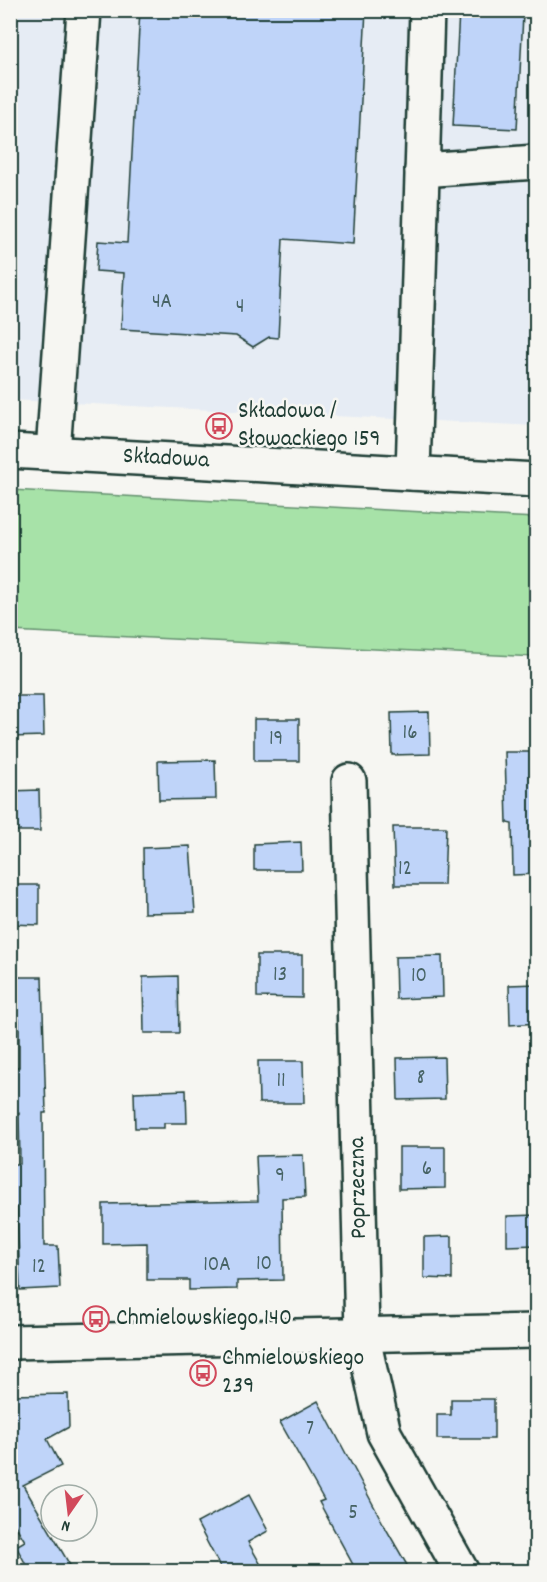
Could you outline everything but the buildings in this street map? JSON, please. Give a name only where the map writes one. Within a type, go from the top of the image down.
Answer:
[{"type":"street","points":[[53,453],[84,10]]},
{"type":"street","points":[[413,473],[427,10]]},
{"type":"street","points":[[422,170],[537,162]]},
{"type":"street","name":"Składowa","points":[[10,450],[537,480]]},
{"type":"street","name":"Poprzeczna","points":[[349,781],[362,1334],[384,1433],[462,1572]]},
{"type":"street","points":[[10,1342],[537,1331]]},
{"type":"shaded area","points":[[10,11],[536,11],[536,426],[11,400]]},
{"type":"green space","points":[[11,490],[536,518],[536,657],[11,631]]},
{"type":"place","name":"Składowa / Słowackiego 159","points":[[219,426]]},
{"type":"place","name":"Chmielowskiego 140","points":[[96,1319]]},
{"type":"place","name":"Chmielowskiego 239","points":[[203,1373]]}]
